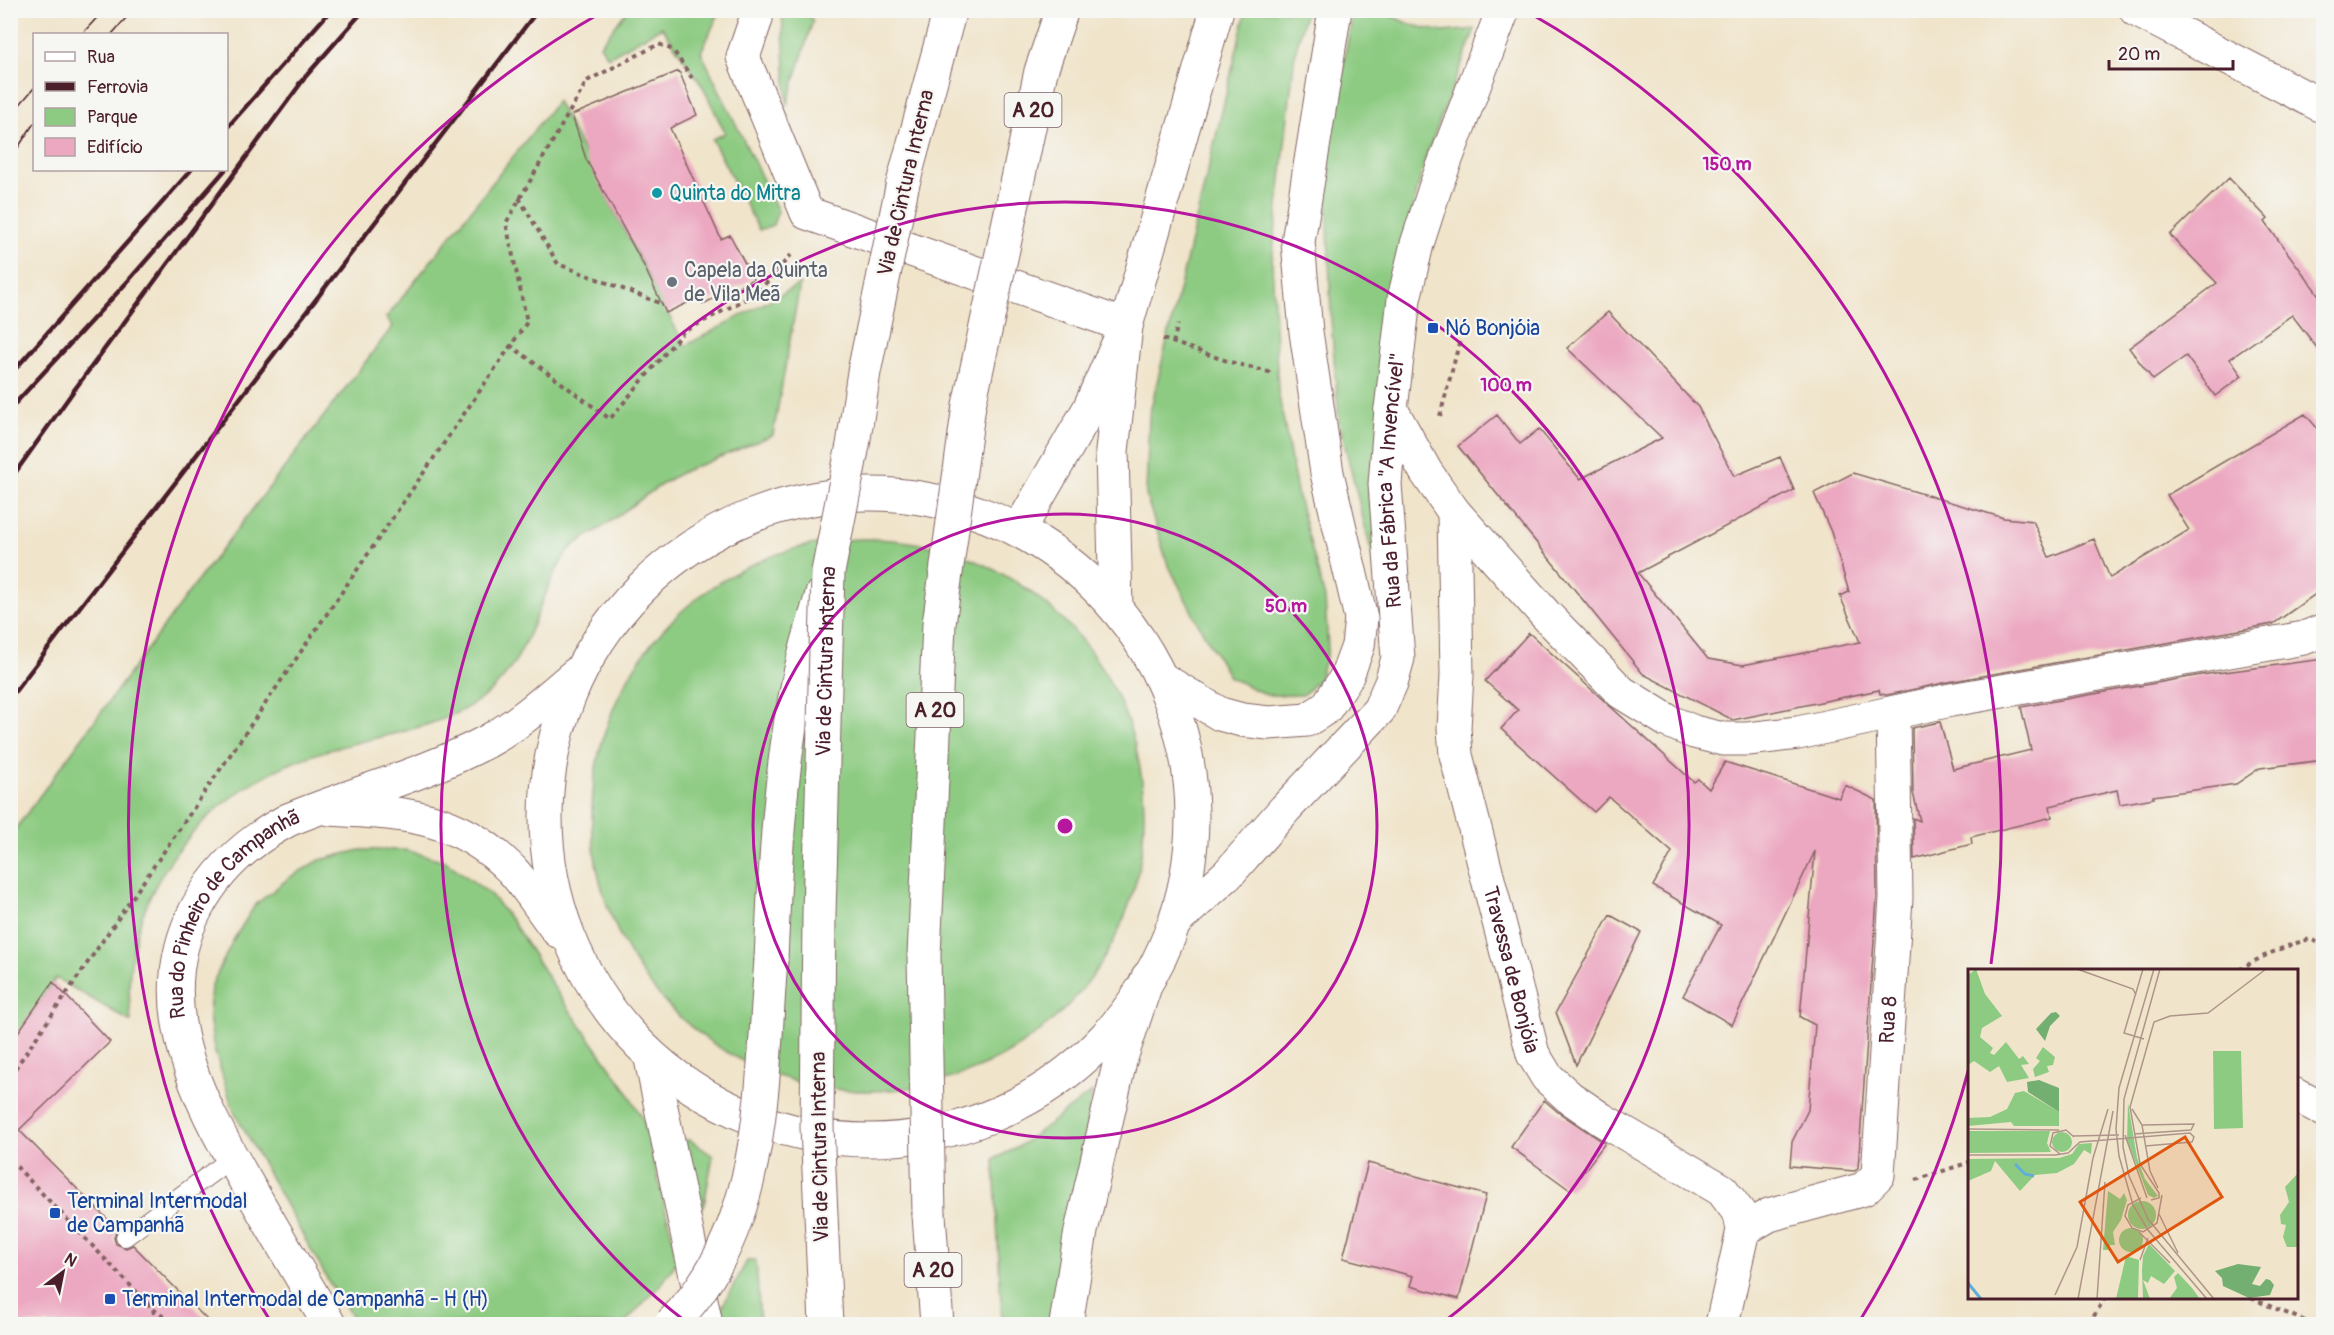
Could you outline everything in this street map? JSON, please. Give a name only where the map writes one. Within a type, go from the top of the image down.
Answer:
[{"type":"main road","name":"Via de Cintura Interna","points":[[826,1324],[817,1115],[819,915],[828,572],[853,446],[864,372],[902,187],[950,10]]},
{"type":"main road","name":"A 20","points":[[937,1324],[928,1204],[924,956],[939,624],[969,405],[1041,71],[1062,10]]},
{"type":"main road","points":[[1019,530],[1089,409],[1126,326],[1217,10]]},
{"type":"main road","name":"Rua da Fábrica \"A Invencível\"","points":[[1162,679],[1220,714],[1242,720],[1269,723],[1307,720],[1326,708],[1347,676],[1358,646],[1361,618],[1327,473],[1306,332],[1298,242],[1335,10]]},
{"type":"main road","name":"Rua da Fábrica \"A Invencível\"","points":[[1178,919],[1228,874],[1285,809],[1371,718],[1378,710],[1391,683],[1398,658],[1385,484],[1404,299],[1417,244],[1435,188],[1503,10]]},
{"type":"main road","points":[[2136,10],[2324,107]]},
{"type":"main road","points":[[756,18],[743,57],[807,213],[1126,326]]},
{"type":"main road","points":[[1116,608],[1112,451],[1126,326]]},
{"type":"main road","points":[[1391,409],[1426,472],[1454,512],[1545,615],[1602,674],[1621,692],[1668,721],[1694,732],[1723,739],[1748,739],[1798,733],[1952,700],[2304,638],[2324,630]]},
{"type":"main road","points":[[828,495],[926,498],[1019,530],[1071,564],[1116,608],[1142,641],[1162,679],[1186,750],[1193,825],[1178,919],[1165,950],[1113,1024],[1059,1079],[1024,1101],[966,1126],[862,1141],[758,1121],[707,1099],[651,1059],[629,1034],[578,956],[566,932],[549,867],[545,801],[554,735],[577,673],[610,621],[652,575],[734,521],[828,495]]},
{"type":"main road","name":"Travessa de Bonjóia","points":[[1454,512],[1456,755],[1533,1054],[1547,1077],[1569,1097],[1601,1119],[1722,1190],[1740,1214],[1743,1230]]},
{"type":"main road","points":[[671,1324],[703,1285],[715,1265],[736,1220],[750,1175],[757,1134],[771,960],[775,853],[788,740],[799,677],[828,572]]},
{"type":"main road","name":"Rua do Pinheiro de Campanhã","points":[[329,1324],[232,1158],[197,1086],[180,1033],[177,981],[188,927],[199,902],[216,877],[263,833],[316,808],[454,757],[490,740],[522,718],[577,673]]},
{"type":"main road","name":"Rua 8","points":[[1743,1230],[1769,1215],[1809,1202],[1864,1189],[1878,1175],[1896,898],[1893,714]]},
{"type":"main road","name":"Rua do Pinheiro de Campanhã","points":[[316,808],[416,816],[433,820],[466,835],[483,845],[513,871],[578,956]]},
{"type":"main road","points":[[1066,1324],[1082,1231],[1120,1061],[1148,976]]},
{"type":"main road","points":[[651,1059],[705,1324]]},
{"type":"main road","points":[[2298,1096],[2324,1110]]},
{"type":"main road","points":[[1722,1324],[1743,1230]]},
{"type":"lane","points":[[124,1237],[232,1158]]},
{"type":"path","points":[[10,1076],[527,322],[506,223],[587,81],[659,44],[673,50],[692,78]]},
{"type":"path","points":[[519,198],[558,264],[662,304]]},
{"type":"path","points":[[510,345],[610,419],[683,332],[757,293],[791,255]]},
{"type":"path","points":[[1173,343],[1178,324]]},
{"type":"path","points":[[1126,326],[1230,362],[1314,385]]},
{"type":"path","points":[[1426,472],[1460,340]]},
{"type":"path","points":[[2241,969],[2265,954],[2289,945],[2310,939],[2324,945]]},
{"type":"path","points":[[10,1160],[153,1309],[171,1323],[182,1324]]},
{"type":"path","points":[[2089,1324],[2104,1299]]},
{"type":"path","points":[[2253,1299],[2312,1324]]},
{"type":"path","points":[[153,1309],[156,1324]]},
{"type":"green space","points":[[627,11],[720,11],[701,52],[778,211],[773,225],[759,230],[712,139],[725,133],[703,87],[662,27],[608,57],[600,45]]},
{"type":"green space","points":[[782,11],[801,11],[813,20],[787,105]]},
{"type":"green space","points":[[1246,11],[1306,11],[1295,53],[1272,261],[1278,391],[1298,497],[1325,598],[1328,650],[1319,679],[1303,695],[1266,695],[1229,677],[1197,622],[1167,562],[1146,495],[1149,416]]},
{"type":"green space","points":[[1353,11],[1380,11],[1412,25],[1443,32],[1475,29],[1425,159],[1390,303],[1377,575],[1339,422],[1331,319],[1326,160]]},
{"type":"green space","points":[[557,101],[685,346],[800,284],[773,435],[681,473],[658,486],[573,546],[556,572],[523,648],[513,665],[485,696],[467,708],[426,725],[316,754],[281,768],[248,786],[217,809],[191,835],[168,865],[150,897],[137,932],[130,970],[131,1022],[56,978],[11,1044],[11,835],[192,588],[393,326],[386,318]]},
{"type":"green space","points":[[868,539],[922,544],[974,560],[1021,585],[1063,620],[1098,662],[1123,709],[1139,761],[1144,815],[1139,869],[1123,921],[1098,968],[1063,1010],[1021,1045],[974,1070],[922,1086],[868,1091],[814,1086],[762,1070],[715,1045],[673,1010],[638,968],[613,921],[597,869],[592,815],[597,761],[613,709],[638,662],[673,620],[715,585],[762,560],[814,544]]},
{"type":"green space","points":[[360,850],[405,850],[445,861],[490,894],[512,921],[561,998],[627,1091],[644,1121],[678,1260],[663,1282],[624,1324],[357,1324],[329,1282],[234,1112],[214,1049],[209,1016],[211,987],[232,942],[255,905],[290,877],[320,860]]},
{"type":"green space","points":[[1092,1092],[1057,1324],[1002,1324],[994,1159],[1018,1147]]},
{"type":"green space","points":[[684,1140],[690,1140],[713,1156],[704,1204],[694,1226]]},
{"type":"green space","points":[[756,1260],[760,1324],[725,1324],[721,1309],[747,1261]]},
{"type":"building","name":"Quinta do Mitra","points":[[679,71],[697,115],[670,128],[721,239],[730,235],[753,279],[703,304],[700,297],[666,313],[644,266],[586,159],[572,115]]},
{"type":"building","points":[[2229,178],[2268,219],[2265,222],[2324,302],[2324,357],[2292,315],[2230,359],[2242,376],[2215,396],[2186,356],[2153,380],[2129,348],[2217,283],[2170,235]]},
{"type":"building","points":[[1608,312],[1698,407],[1734,476],[1780,457],[1794,490],[1638,573],[1708,659],[1743,665],[1860,642],[1840,596],[1849,592],[1831,532],[1814,493],[1853,473],[2004,518],[2033,521],[2049,557],[2094,539],[2110,578],[2189,530],[2167,495],[2305,414],[2324,436],[2324,588],[2273,624],[1887,695],[1880,694],[1879,690],[1733,720],[1643,674],[1458,446],[1497,415],[1520,444],[1539,429],[1580,479],[1662,438],[1567,348]]},
{"type":"building","points":[[1529,633],[1694,782],[1698,779],[1709,789],[1725,762],[1839,798],[1845,785],[1876,800],[1877,898],[1858,1168],[1855,1171],[1790,1166],[1792,1142],[1808,1110],[1815,1025],[1800,1017],[1815,851],[1732,1025],[1683,996],[1721,925],[1653,886],[1672,852],[1609,797],[1594,812],[1501,729],[1518,710],[1485,681]]},
{"type":"building","points":[[2324,659],[2324,760],[2260,768],[2236,784],[2153,796],[2154,798],[2120,804],[2117,790],[2050,806],[2052,817],[1971,837],[1972,844],[1914,859],[1913,818],[1920,821],[1913,793],[1912,728],[1940,722],[1953,769],[2031,750],[2021,707],[2201,675]]},
{"type":"building","points":[[1610,915],[1641,932],[1576,1065],[1556,1012]]},
{"type":"building","name":"Terminal Intermodal de Campanhã","points":[[53,982],[110,1042],[19,1130],[117,1229],[114,1238],[116,1244],[126,1248],[133,1245],[211,1324],[10,1324],[10,1044]]},
{"type":"building","points":[[1544,1100],[1605,1143],[1570,1190],[1511,1147]]},
{"type":"building","points":[[1368,1163],[1486,1195],[1459,1299],[1410,1286],[1413,1276],[1343,1258]]},
{"type":"tram line","points":[[83,33],[104,10]]},
{"type":"tram line","points":[[113,33],[133,10]]},
{"type":"tram line","points":[[10,116],[33,89]]},
{"type":"tram line","points":[[10,160],[33,125]]},
{"type":"railway","points":[[228,127],[331,10]]},
{"type":"railway","points":[[299,84],[364,10]]},
{"type":"railway","points":[[10,698],[538,10]]},
{"type":"railway","points":[[10,480],[304,79]]},
{"type":"railway","points":[[10,375],[190,171]]},
{"type":"railway","points":[[10,409],[129,280],[224,171]]},
{"type":"place","name":"Quinta do Mitra","points":[[657,193]]},
{"type":"place","name":"Capela da Quinta de Vila Meã","points":[[672,282]]},
{"type":"place","name":"Nó Bonjóia","points":[[1433,328]]},
{"type":"place","name":"Terminal Intermodal de Campanhã","points":[[55,1213]]},
{"type":"place","name":"Terminal Intermodal de Campanhã - H (H)","points":[[110,1299]]}]
